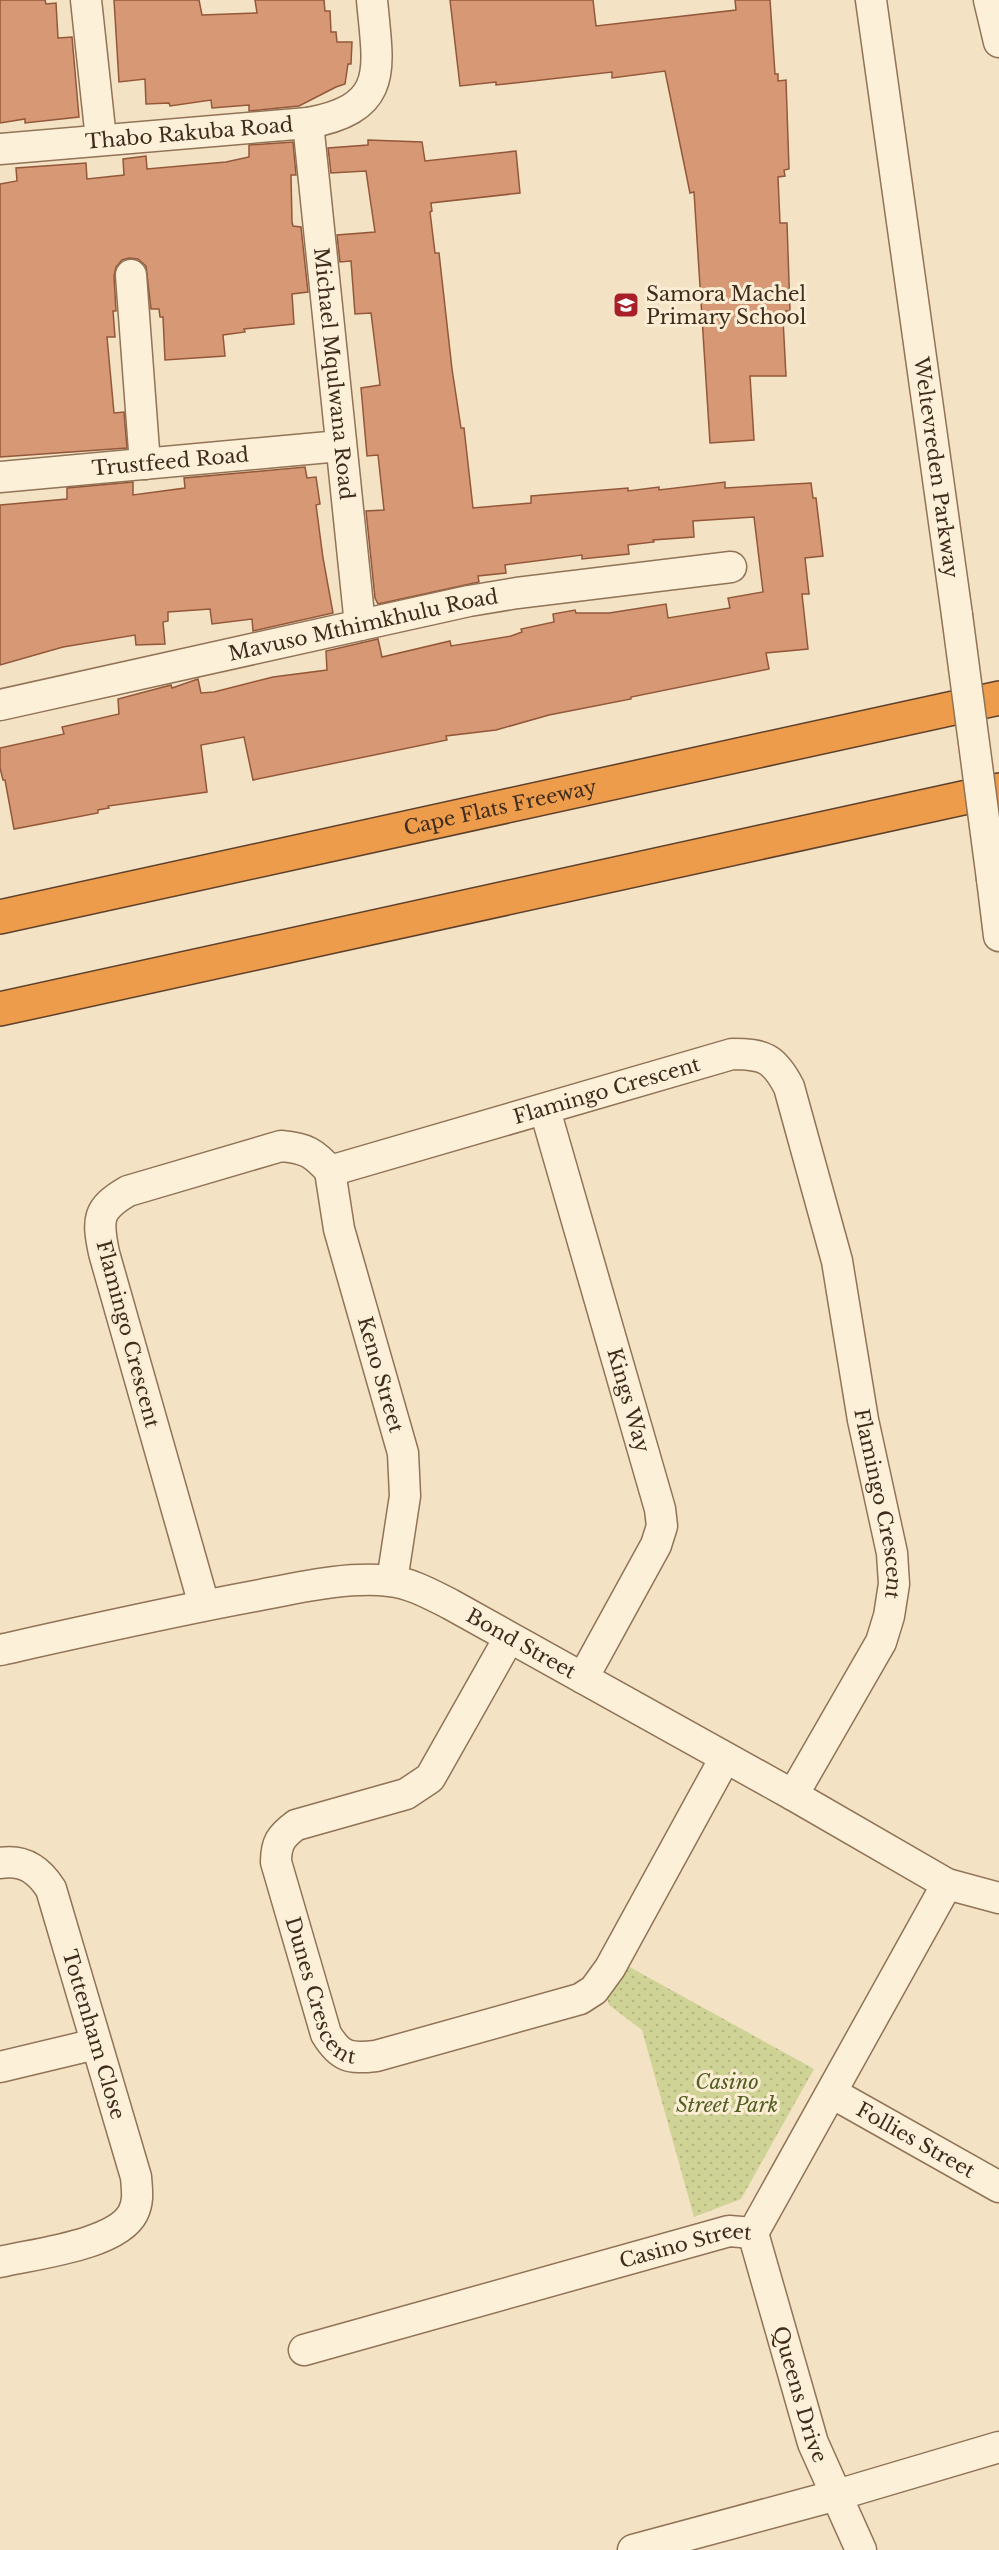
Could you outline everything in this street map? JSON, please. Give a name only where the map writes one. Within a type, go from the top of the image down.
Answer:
[{"type":"highway","name":"Cape Flats Freeway","points":[[0,917],[999,698]]},
{"type":"highway","points":[[0,1009],[999,790]]},
{"type":"street","points":[[86,0],[100,139]]},
{"type":"street","name":"Thabo Rakuba Road","points":[[0,149],[308,123],[348,112],[371,91],[377,72],[372,0]]},
{"type":"street","name":"Weltevreden Parkway","points":[[871,0],[957,615],[999,936]]},
{"type":"street","points":[[989,0],[999,42]]},
{"type":"street","name":"Michael Mqulwana Road","points":[[308,123],[360,625]]},
{"type":"street","points":[[131,275],[145,464]]},
{"type":"street","name":"Trustfeed Road","points":[[0,477],[340,446]]},
{"type":"street","name":"Mavuso Mthimkhulu Road","points":[[0,705],[360,625],[517,593],[731,567]]},
{"type":"street","name":"Flamingo Crescent","points":[[204,1605],[104,1253],[99,1230],[100,1215],[110,1202],[128,1191],[281,1146],[298,1147],[315,1155],[330,1171],[732,1054],[749,1054],[768,1058],[780,1070],[789,1087],[837,1261],[863,1420],[892,1553],[894,1584],[889,1616],[881,1642],[793,1795]]},
{"type":"street","name":"Kings Way","points":[[545,1110],[660,1509],[662,1526],[656,1545],[583,1678]]},
{"type":"street","name":"Keno Street","points":[[330,1171],[339,1229],[403,1453],[405,1496],[392,1581]]},
{"type":"street","name":"Bond Street","points":[[0,1650],[204,1605],[313,1585],[354,1581],[392,1581],[450,1604],[793,1795],[946,1884],[999,1898]]},
{"type":"street","name":"Dunes Crescent","points":[[509,1638],[430,1778],[406,1794],[296,1825],[282,1836],[276,1847],[276,1862],[326,2034],[334,2048],[344,2055],[360,2058],[376,2056],[580,1999],[594,1990],[610,1968],[725,1758]]},
{"type":"street","name":"Tottenham Close","points":[[0,2262],[98,2240],[120,2230],[132,2215],[138,2198],[136,2177],[51,1889],[41,1873],[13,1864]]},
{"type":"street","name":"Casino Street","points":[[304,2350],[729,2231],[753,2233],[946,1884]]},
{"type":"street","points":[[0,2067],[96,2044]]},
{"type":"street","name":"Follies Street","points":[[832,2093],[999,2187]]},
{"type":"street","name":"Queens Drive","points":[[753,2233],[813,2443],[861,2550]]},
{"type":"street","points":[[633,2550],[837,2495],[999,2447]]},
{"type":"green space","name":"Casino Street Park","points":[[626,1965],[814,2069],[741,2199],[694,2217],[642,2030],[609,2005],[606,1995]]},
{"type":"building","points":[[0,0],[45,0],[46,4],[56,3],[58,38],[72,37],[79,117],[25,123],[25,119],[0,123]]},
{"type":"building","points":[[114,0],[199,0],[202,15],[257,13],[255,0],[324,0],[325,11],[330,11],[331,32],[336,32],[337,42],[352,42],[351,64],[348,64],[345,84],[299,106],[249,111],[249,105],[212,108],[211,100],[170,106],[169,103],[146,104],[145,79],[119,82]]},
{"type":"building","points":[[450,0],[593,0],[596,26],[736,10],[735,0],[770,0],[775,74],[778,74],[778,81],[786,80],[789,169],[784,170],[785,176],[778,177],[780,223],[787,223],[790,311],[786,311],[787,319],[783,319],[786,376],[750,376],[754,440],[710,443],[694,192],[690,193],[665,71],[612,78],[612,72],[496,85],[496,82],[460,86]]},
{"type":"building","points":[[368,140],[422,142],[425,161],[516,151],[520,193],[431,203],[435,253],[439,253],[452,369],[461,428],[464,428],[473,508],[531,503],[531,496],[628,488],[628,491],[659,487],[659,490],[725,482],[725,488],[811,483],[813,498],[816,498],[823,556],[805,558],[809,594],[802,594],[808,649],[766,653],[769,669],[549,715],[496,730],[446,736],[447,740],[253,780],[244,737],[201,745],[207,792],[108,806],[109,808],[98,810],[98,813],[14,829],[5,780],[3,780],[0,768],[0,748],[64,734],[62,727],[119,714],[118,699],[171,685],[172,688],[198,679],[201,693],[214,692],[273,677],[327,670],[326,651],[378,639],[382,657],[450,641],[451,646],[511,636],[522,632],[521,629],[554,622],[553,614],[575,610],[576,613],[609,613],[666,604],[668,618],[730,608],[728,598],[763,592],[754,517],[693,521],[694,537],[653,540],[654,542],[628,545],[629,554],[582,559],[582,555],[505,565],[506,573],[478,576],[479,582],[378,604],[375,598],[366,511],[384,510],[378,455],[367,456],[361,388],[380,385],[371,313],[355,314],[351,261],[340,262],[337,235],[375,232],[366,171],[331,173],[328,148],[368,145]]},
{"type":"building","points":[[293,142],[296,175],[291,175],[292,222],[293,226],[301,227],[308,292],[292,294],[294,324],[244,329],[245,332],[223,335],[225,356],[165,360],[163,317],[160,317],[159,309],[151,309],[146,266],[138,259],[122,260],[116,267],[114,276],[115,337],[107,337],[114,413],[124,412],[127,448],[0,457],[0,184],[17,181],[16,168],[86,163],[87,179],[124,175],[123,159],[146,156],[147,169],[226,162],[249,157],[249,145]]},
{"type":"building","points":[[305,467],[307,478],[316,477],[320,504],[316,505],[333,613],[253,631],[252,619],[212,624],[210,609],[168,612],[168,621],[163,622],[165,644],[136,645],[135,635],[63,647],[0,665],[0,505],[67,499],[67,488],[133,482],[133,495],[185,488],[184,478]]},
{"type":"place","name":"Samora Machel Primary School","points":[[626,305]]}]
